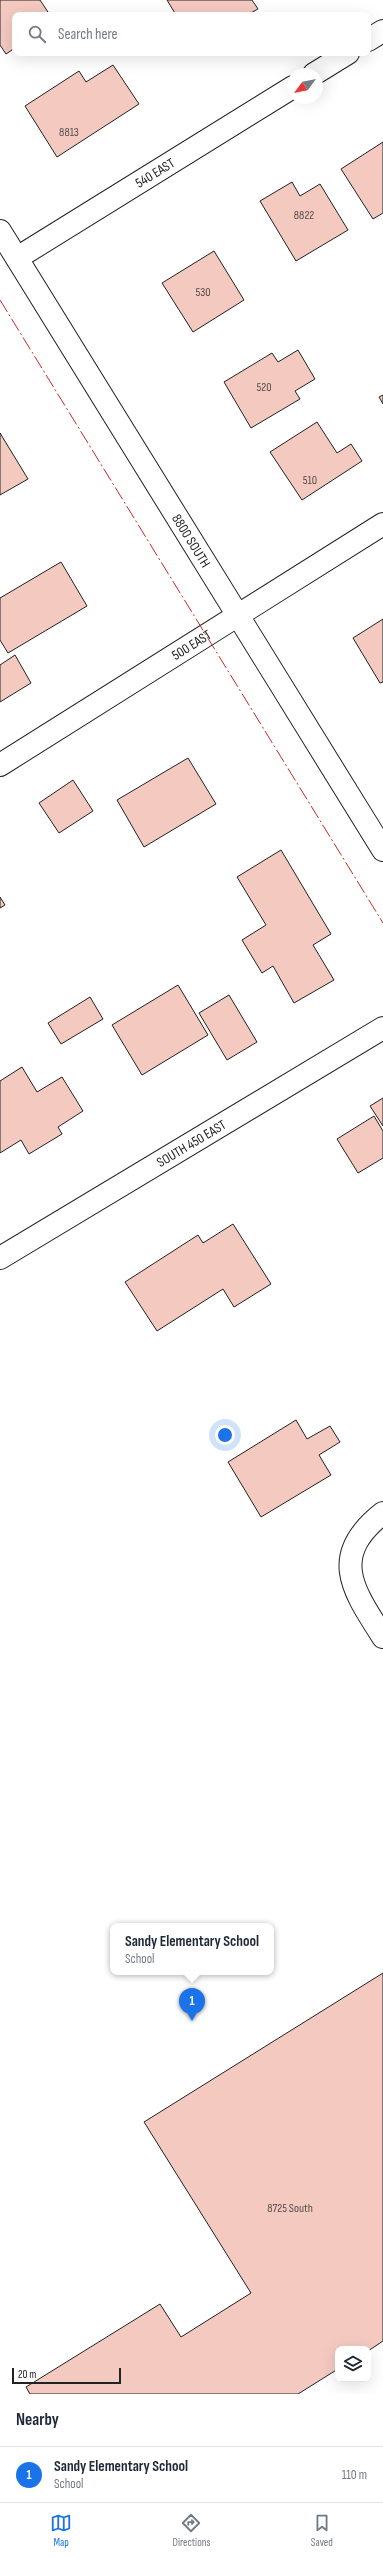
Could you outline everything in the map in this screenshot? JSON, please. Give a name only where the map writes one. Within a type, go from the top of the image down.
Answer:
[{"type":"street","points":[[371,38],[383,31]]},
{"type":"street","points":[[323,68],[343,56]]},
{"type":"street","name":"540 EAST","points":[[17,258],[287,91]]},
{"type":"street","name":"8800 SOUTH","points":[[0,231],[383,850]]},
{"type":"street","name":"500 EAST","points":[[0,765],[383,524]]},
{"type":"street","name":"SOUTH 450 EAST","points":[[0,1258],[383,1028]]},
{"type":"street","points":[[383,1513],[362,1532],[350,1554],[350,1576],[360,1600],[383,1637]]},
{"type":"building","points":[[0,0],[40,0],[48,12],[12,12],[12,50],[6,54],[0,45]]},
{"type":"building","points":[[167,0],[252,0],[258,9],[252,12],[174,12]]},
{"type":"building","points":[[113,65],[139,104],[57,157],[25,106],[79,71],[86,82]]},
{"type":"building","points":[[383,142],[383,213],[373,219],[341,169]]},
{"type":"building","points":[[292,182],[300,196],[320,184],[348,230],[296,261],[260,201]]},
{"type":"building","points":[[214,251],[244,300],[193,332],[162,283]]},
{"type":"building","points":[[298,350],[315,379],[295,391],[300,399],[251,428],[224,382],[272,353],[278,362]]},
{"type":"building","points":[[383,395],[383,404],[379,397]]},
{"type":"building","points":[[317,422],[337,453],[351,444],[362,461],[302,500],[270,452]]},
{"type":"building","points":[[0,433],[28,479],[0,495]]},
{"type":"building","points":[[61,562],[87,606],[8,653],[0,640],[0,598]]},
{"type":"building","points":[[383,619],[383,682],[380,683],[353,638]]},
{"type":"building","points":[[15,655],[31,683],[0,702],[0,665]]},
{"type":"building","points":[[188,758],[216,804],[144,847],[117,800]]},
{"type":"building","points":[[73,780],[93,811],[59,833],[39,803]]},
{"type":"building","points":[[281,850],[331,934],[313,945],[334,980],[294,1003],[273,966],[262,973],[242,940],[266,925],[237,877]]},
{"type":"building","points":[[0,897],[5,905],[0,908]]},
{"type":"building","points":[[178,985],[208,1035],[142,1075],[112,1025]]},
{"type":"building","points":[[229,995],[257,1042],[227,1060],[199,1013]]},
{"type":"building","points":[[90,997],[103,1019],[61,1044],[48,1023]]},
{"type":"building","points":[[22,1067],[37,1092],[62,1077],[83,1111],[58,1127],[62,1134],[29,1154],[21,1140],[0,1153],[0,1081]]},
{"type":"building","points":[[383,1098],[383,1126],[370,1106]]},
{"type":"building","points":[[374,1116],[383,1131],[383,1158],[358,1173],[337,1139]]},
{"type":"building","points":[[233,1224],[271,1284],[234,1307],[223,1289],[157,1331],[125,1282],[198,1235],[203,1243]]},
{"type":"building","points":[[296,1420],[307,1439],[330,1426],[340,1442],[319,1455],[331,1475],[261,1517],[228,1462]]},
{"type":"building","points":[[383,1973],[383,2341],[371,2349],[371,2346],[335,2346],[335,2371],[298,2394],[30,2394],[26,2387],[160,2304],[181,2337],[251,2293],[144,2122]]},
{"type":"power","points":[[0,300],[383,923]]},
{"type":"place","name":"Sandy Elementary School","points":[[192,2021]]}]
